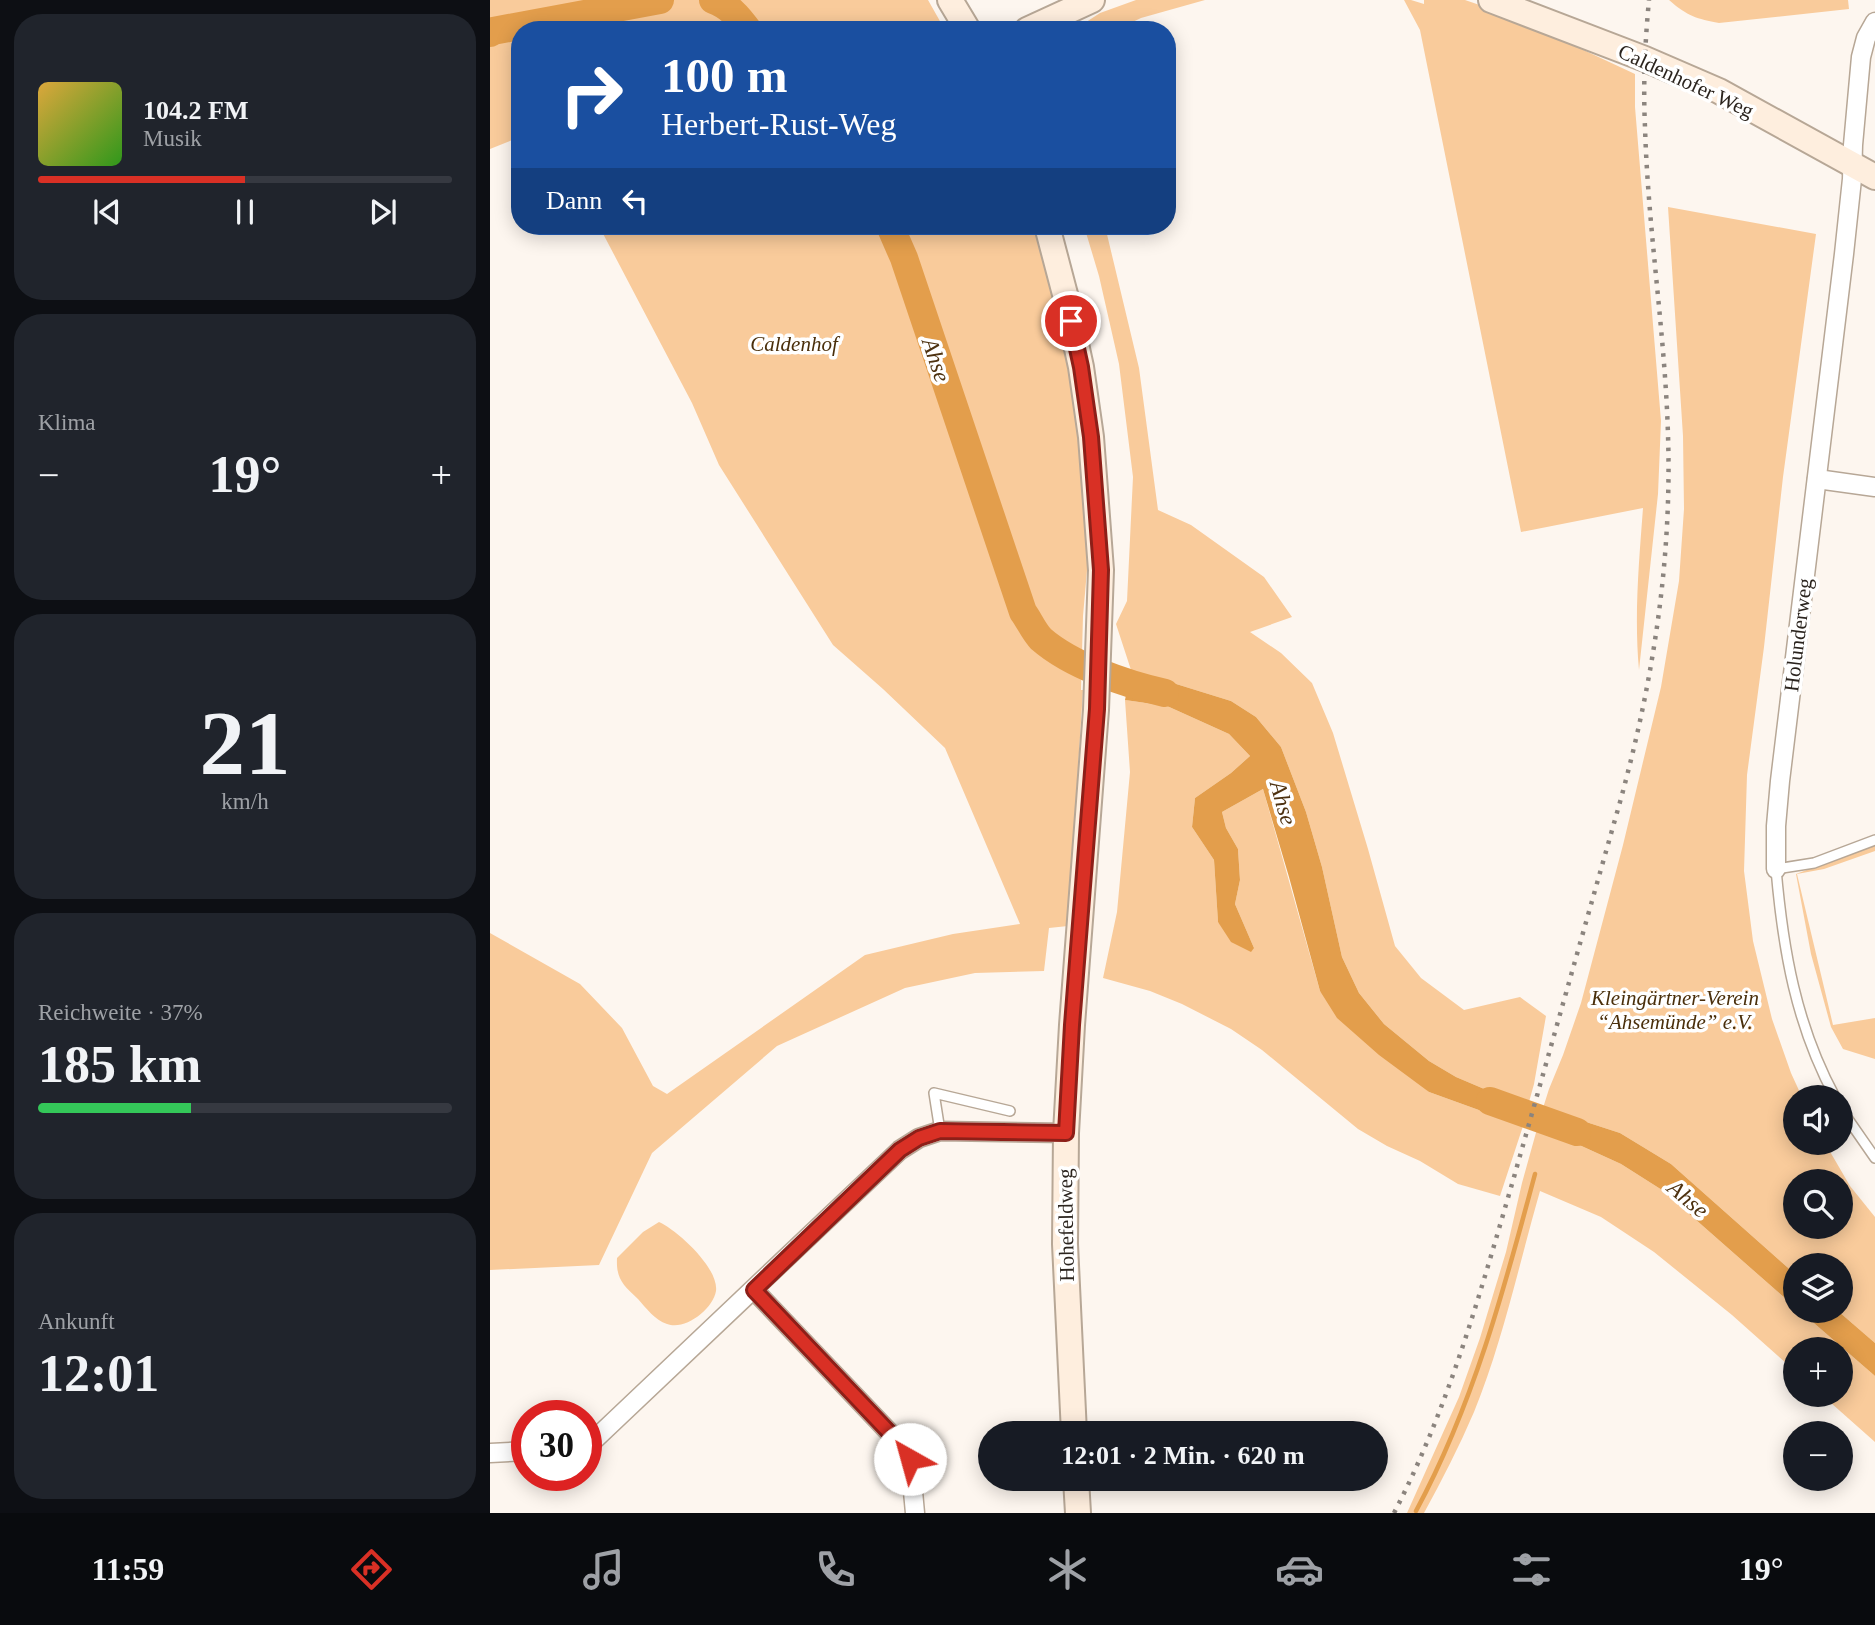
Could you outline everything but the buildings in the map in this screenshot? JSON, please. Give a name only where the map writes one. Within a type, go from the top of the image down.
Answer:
[{"type":"main road","points":[[950,0],[963,21]]},
{"type":"main road","points":[[1046,21],[1092,0]]},
{"type":"main road","name":"Caldenhofer Weg","points":[[1491,0],[1645,59],[1718,91],[1875,177]]},
{"type":"main road","name":"Hohefeldweg","points":[[1048,235],[1081,367],[1091,437],[1101,570],[1097,709],[1066,1133],[1065,1244],[1073,1421]]},
{"type":"main road","points":[[1077,1491],[1078,1513]]},
{"type":"street","name":"Holunderweg","points":[[1776,869],[1780,781],[1847,228],[1861,57],[1875,22]]},
{"type":"street","points":[[1817,480],[1875,487]]},
{"type":"street","points":[[602,1433],[900,1150],[919,1138],[940,1131],[1066,1133]]},
{"type":"street","points":[[754,1290],[906,1450],[910,1459],[915,1513]]},
{"type":"street","points":[[490,1453],[511,1452]]},
{"type":"lane","points":[[1776,869],[1814,863],[1875,840]]},
{"type":"lane","name":"Holunderweg","points":[[1776,869],[1781,930],[1796,999],[1808,1040],[1829,1085]]},
{"type":"lane","points":[[940,1131],[934,1093],[1010,1111]]},
{"type":"lane","points":[[1853,1126],[1875,1158]]},
{"type":"green space","points":[[490,0],[928,0],[940,21],[511,21],[511,141],[490,149]]},
{"type":"green space","points":[[1136,0],[1205,0],[1135,21],[1088,21],[1100,13]]},
{"type":"green space","points":[[1404,0],[1424,4],[1424,0],[1465,0],[1506,14],[1635,74],[1635,107],[1661,421],[1658,494],[1639,670],[1637,609],[1643,508],[1521,532],[1420,30]]},
{"type":"green space","points":[[1669,0],[1848,0],[1849,9],[1719,23],[1692,16]]},
{"type":"green space","name":"Kleingärtner-Verein “Ahsemünde” e.V.","points":[[1668,207],[1816,234],[1747,775],[1744,871],[1753,941],[1772,1019],[1796,1085],[1783,1085],[1783,1155],[1832,1155],[1840,1169],[1783,1169],[1783,1239],[1853,1239],[1853,1190],[1875,1217],[1875,1343],[1852,1323],[1853,1253],[1783,1253],[1783,1263],[1671,1164],[1620,1133],[1543,1108],[1581,1003],[1661,687],[1679,581],[1684,509],[1683,436]]},
{"type":"green space","name":"Caldenhof","points":[[604,235],[1041,235],[1083,411],[1090,536],[1083,616],[1083,690],[1068,926],[1049,928],[1044,971],[975,973],[905,988],[777,1046],[652,1153],[599,1265],[490,1270],[490,933],[580,984],[622,1028],[653,1086],[667,1094],[865,955],[953,934],[1020,924],[945,748],[833,645],[719,465],[692,403]]},
{"type":"green space","points":[[1087,235],[1107,235],[1139,368],[1158,510],[1191,525],[1264,577],[1292,617],[1250,632],[1281,653],[1312,683],[1333,733],[1395,946],[1421,978],[1464,1010],[1520,997],[1546,1016],[1529,1102],[1489,1091],[1456,1077],[1429,1061],[1384,1024],[1359,993],[1342,957],[1322,867],[1306,812],[1281,747],[1256,717],[1231,701],[1131,670],[1116,624],[1127,601],[1133,477],[1119,364]]},
{"type":"green space","points":[[1125,700],[1167,706],[1229,734],[1250,756],[1195,798],[1192,827],[1214,860],[1218,922],[1254,948],[1235,904],[1240,880],[1238,849],[1226,828],[1222,812],[1263,789],[1320,991],[1429,1092],[1523,1126],[1500,1196],[1458,1184],[1358,1129],[1262,1050],[1231,1029],[1150,991],[1103,978],[1117,912],[1130,772]]},
{"type":"green space","points":[[1875,844],[1875,851],[1824,869],[1797,874],[1833,1025],[1875,1018],[1875,1059],[1843,1049],[1831,1027],[1811,954],[1796,874]]},
{"type":"green space","points":[[1537,1129],[1553,1133],[1621,1164],[1662,1190],[1783,1296],[1783,1323],[1814,1323],[1830,1337],[1783,1337],[1783,1360],[1654,1252],[1601,1217],[1540,1191],[1502,1330],[1474,1412],[1424,1513],[1407,1513],[1459,1397],[1480,1338],[1506,1252]]},
{"type":"green space","points":[[659,1222],[695,1251],[704,1261],[715,1282],[716,1291],[710,1305],[697,1317],[682,1324],[667,1324],[655,1317],[619,1277],[617,1258],[643,1232]]},
{"type":"green space","points":[[1853,1357],[1875,1376],[1875,1442],[1836,1407],[1853,1407]]},
{"type":"water","points":[[1131,670],[1231,701],[1256,717],[1281,747],[1306,812],[1322,867],[1342,957],[1359,993],[1384,1024],[1429,1061],[1456,1077],[1489,1091],[1529,1102],[1523,1126],[1429,1092],[1379,1055],[1337,1018],[1320,991],[1263,789],[1222,812],[1226,828],[1238,849],[1240,880],[1235,904],[1254,948],[1251,952],[1231,942],[1218,922],[1214,860],[1192,827],[1195,798],[1250,756],[1229,734],[1167,706],[1125,700]]},
{"type":"water","points":[[1543,1108],[1620,1133],[1671,1164],[1783,1263],[1783,1296],[1662,1190],[1621,1164],[1553,1133],[1537,1129]]},
{"type":"water","points":[[1814,1323],[1852,1323],[1875,1343],[1875,1376],[1853,1357],[1853,1337],[1830,1337]]},
{"type":"waterway","name":"Ahse","points":[[547,21],[660,0]]},
{"type":"waterway","name":"Ahse","points":[[713,0],[724,5],[742,21]]},
{"type":"waterway","name":"Ahse","points":[[490,33],[511,28]]},
{"type":"waterway","name":"Ahse","points":[[894,235],[1023,612],[1041,639],[1068,658],[1117,679],[1165,693]]},
{"type":"waterway","name":"Ahse","points":[[1490,1101],[1577,1132]]},
{"type":"waterway","points":[[1416,1511],[1471,1388],[1499,1304],[1535,1174]]},
{"type":"railway","points":[[1394,1513],[1431,1434],[1461,1352],[1487,1268],[1620,802],[1651,666],[1667,528],[1668,435],[1645,127],[1649,0]]},
{"type":"route","points":[[910,1459],[906,1450],[754,1290],[900,1150],[919,1138],[940,1131],[1066,1133],[1097,709],[1101,570],[1091,437],[1071,321]]}]
